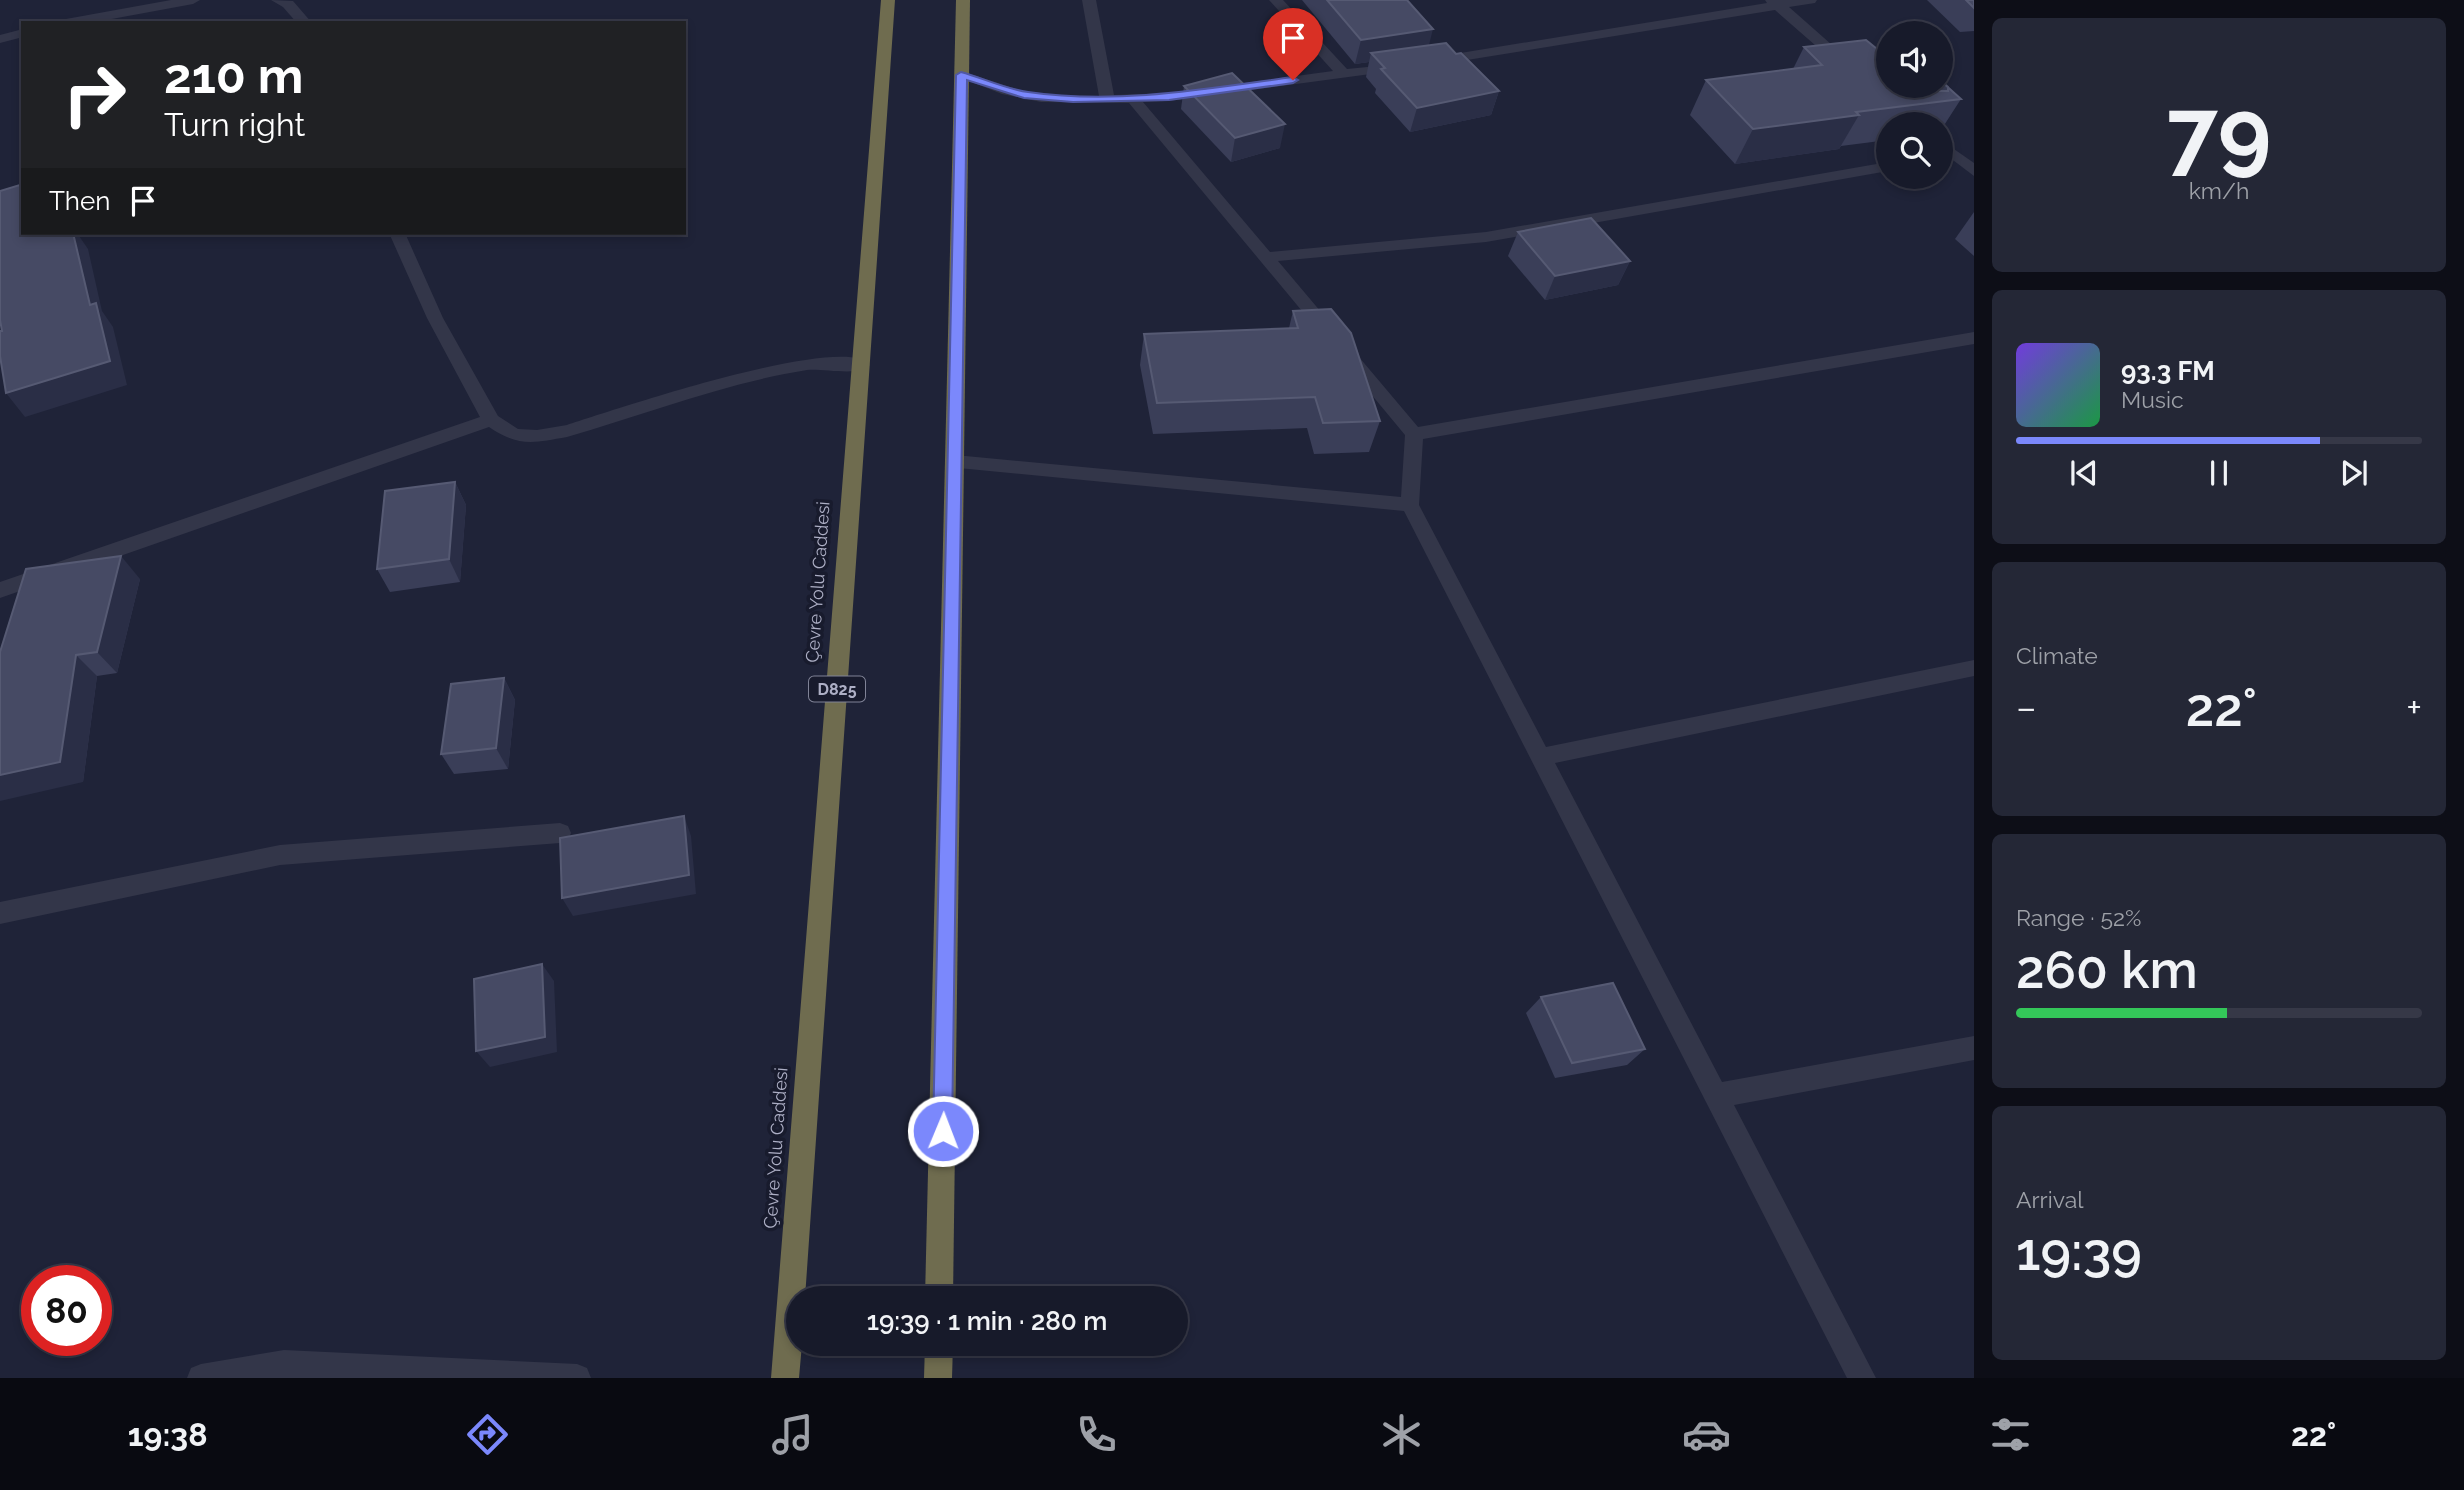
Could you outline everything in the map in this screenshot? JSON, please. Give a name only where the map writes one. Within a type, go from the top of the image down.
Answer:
[{"type":"highway","name":"Çevre Yolu Caddesi","points":[[785,1378],[888,0]]},
{"type":"highway","points":[[939,1286],[963,0]]},
{"type":"highway","points":[[938,1378],[939,1356]]},
{"type":"street","points":[[77,21],[193,0]]},
{"type":"street","points":[[278,0],[288,4],[303,21]]},
{"type":"street","points":[[1089,0],[1107,98]]},
{"type":"street","points":[[1276,0],[1343,73]]},
{"type":"street","points":[[961,75],[1024,95],[1169,97],[1412,64],[1774,3],[1810,0]]},
{"type":"street","points":[[1774,3],[1857,73]]},
{"type":"street","points":[[0,39],[21,34]]},
{"type":"street","points":[[1132,98],[1414,434],[1410,505],[1862,1378]]},
{"type":"street","points":[[1953,151],[1974,150]]},
{"type":"street","points":[[1953,157],[1974,171]]},
{"type":"street","points":[[1265,257],[1486,237],[1876,168]]},
{"type":"street","points":[[398,235],[435,318],[491,420],[514,435],[537,436],[567,431],[750,376],[810,364],[861,365]]},
{"type":"street","points":[[1414,434],[1974,338]]},
{"type":"street","points":[[0,590],[491,420]]},
{"type":"street","points":[[955,462],[1410,505]]},
{"type":"street","points":[[1540,757],[1974,668]]},
{"type":"street","points":[[0,913],[280,855],[560,833]]},
{"type":"street","points":[[1716,1096],[1974,1048]]},
{"type":"street","points":[[201,1378],[284,1364],[577,1378]]},
{"type":"building","points":[[1327,0],[1407,0],[1433,29],[1361,40]]},
{"type":"building","points":[[1966,0],[1974,0],[1974,8]]},
{"type":"building","points":[[1866,40],[1876,48],[1876,98],[1953,98],[1953,92],[1961,99],[1856,112],[1859,115],[1753,129],[1706,80],[1822,65],[1804,47]]},
{"type":"building","points":[[1446,43],[1456,54],[1461,53],[1499,91],[1417,108],[1381,69],[1385,68],[1371,53]]},
{"type":"building","points":[[1232,73],[1285,124],[1235,138],[1184,86]]},
{"type":"building","points":[[21,185],[21,235],[73,235],[90,305],[96,303],[110,361],[6,393],[0,356],[0,191]]},
{"type":"building","points":[[1591,218],[1630,261],[1555,276],[1518,232]]},
{"type":"building","points":[[1331,309],[1351,333],[1380,421],[1323,423],[1315,397],[1157,403],[1144,334],[1298,328],[1293,311]]},
{"type":"building","points":[[455,482],[449,559],[377,569],[385,491]]},
{"type":"building","points":[[121,556],[97,652],[76,655],[60,762],[0,775],[0,652],[26,569]]},
{"type":"building","points":[[504,678],[496,748],[441,754],[451,684]]},
{"type":"building","points":[[684,816],[689,875],[562,898],[560,838]]},
{"type":"building","points":[[542,964],[545,1037],[476,1051],[474,979]]},
{"type":"building","points":[[1613,983],[1645,1049],[1572,1063],[1541,997]]},
{"type":"route","points":[[943,1131],[961,75],[1024,95],[1073,99],[1169,97],[1293,80]]}]
